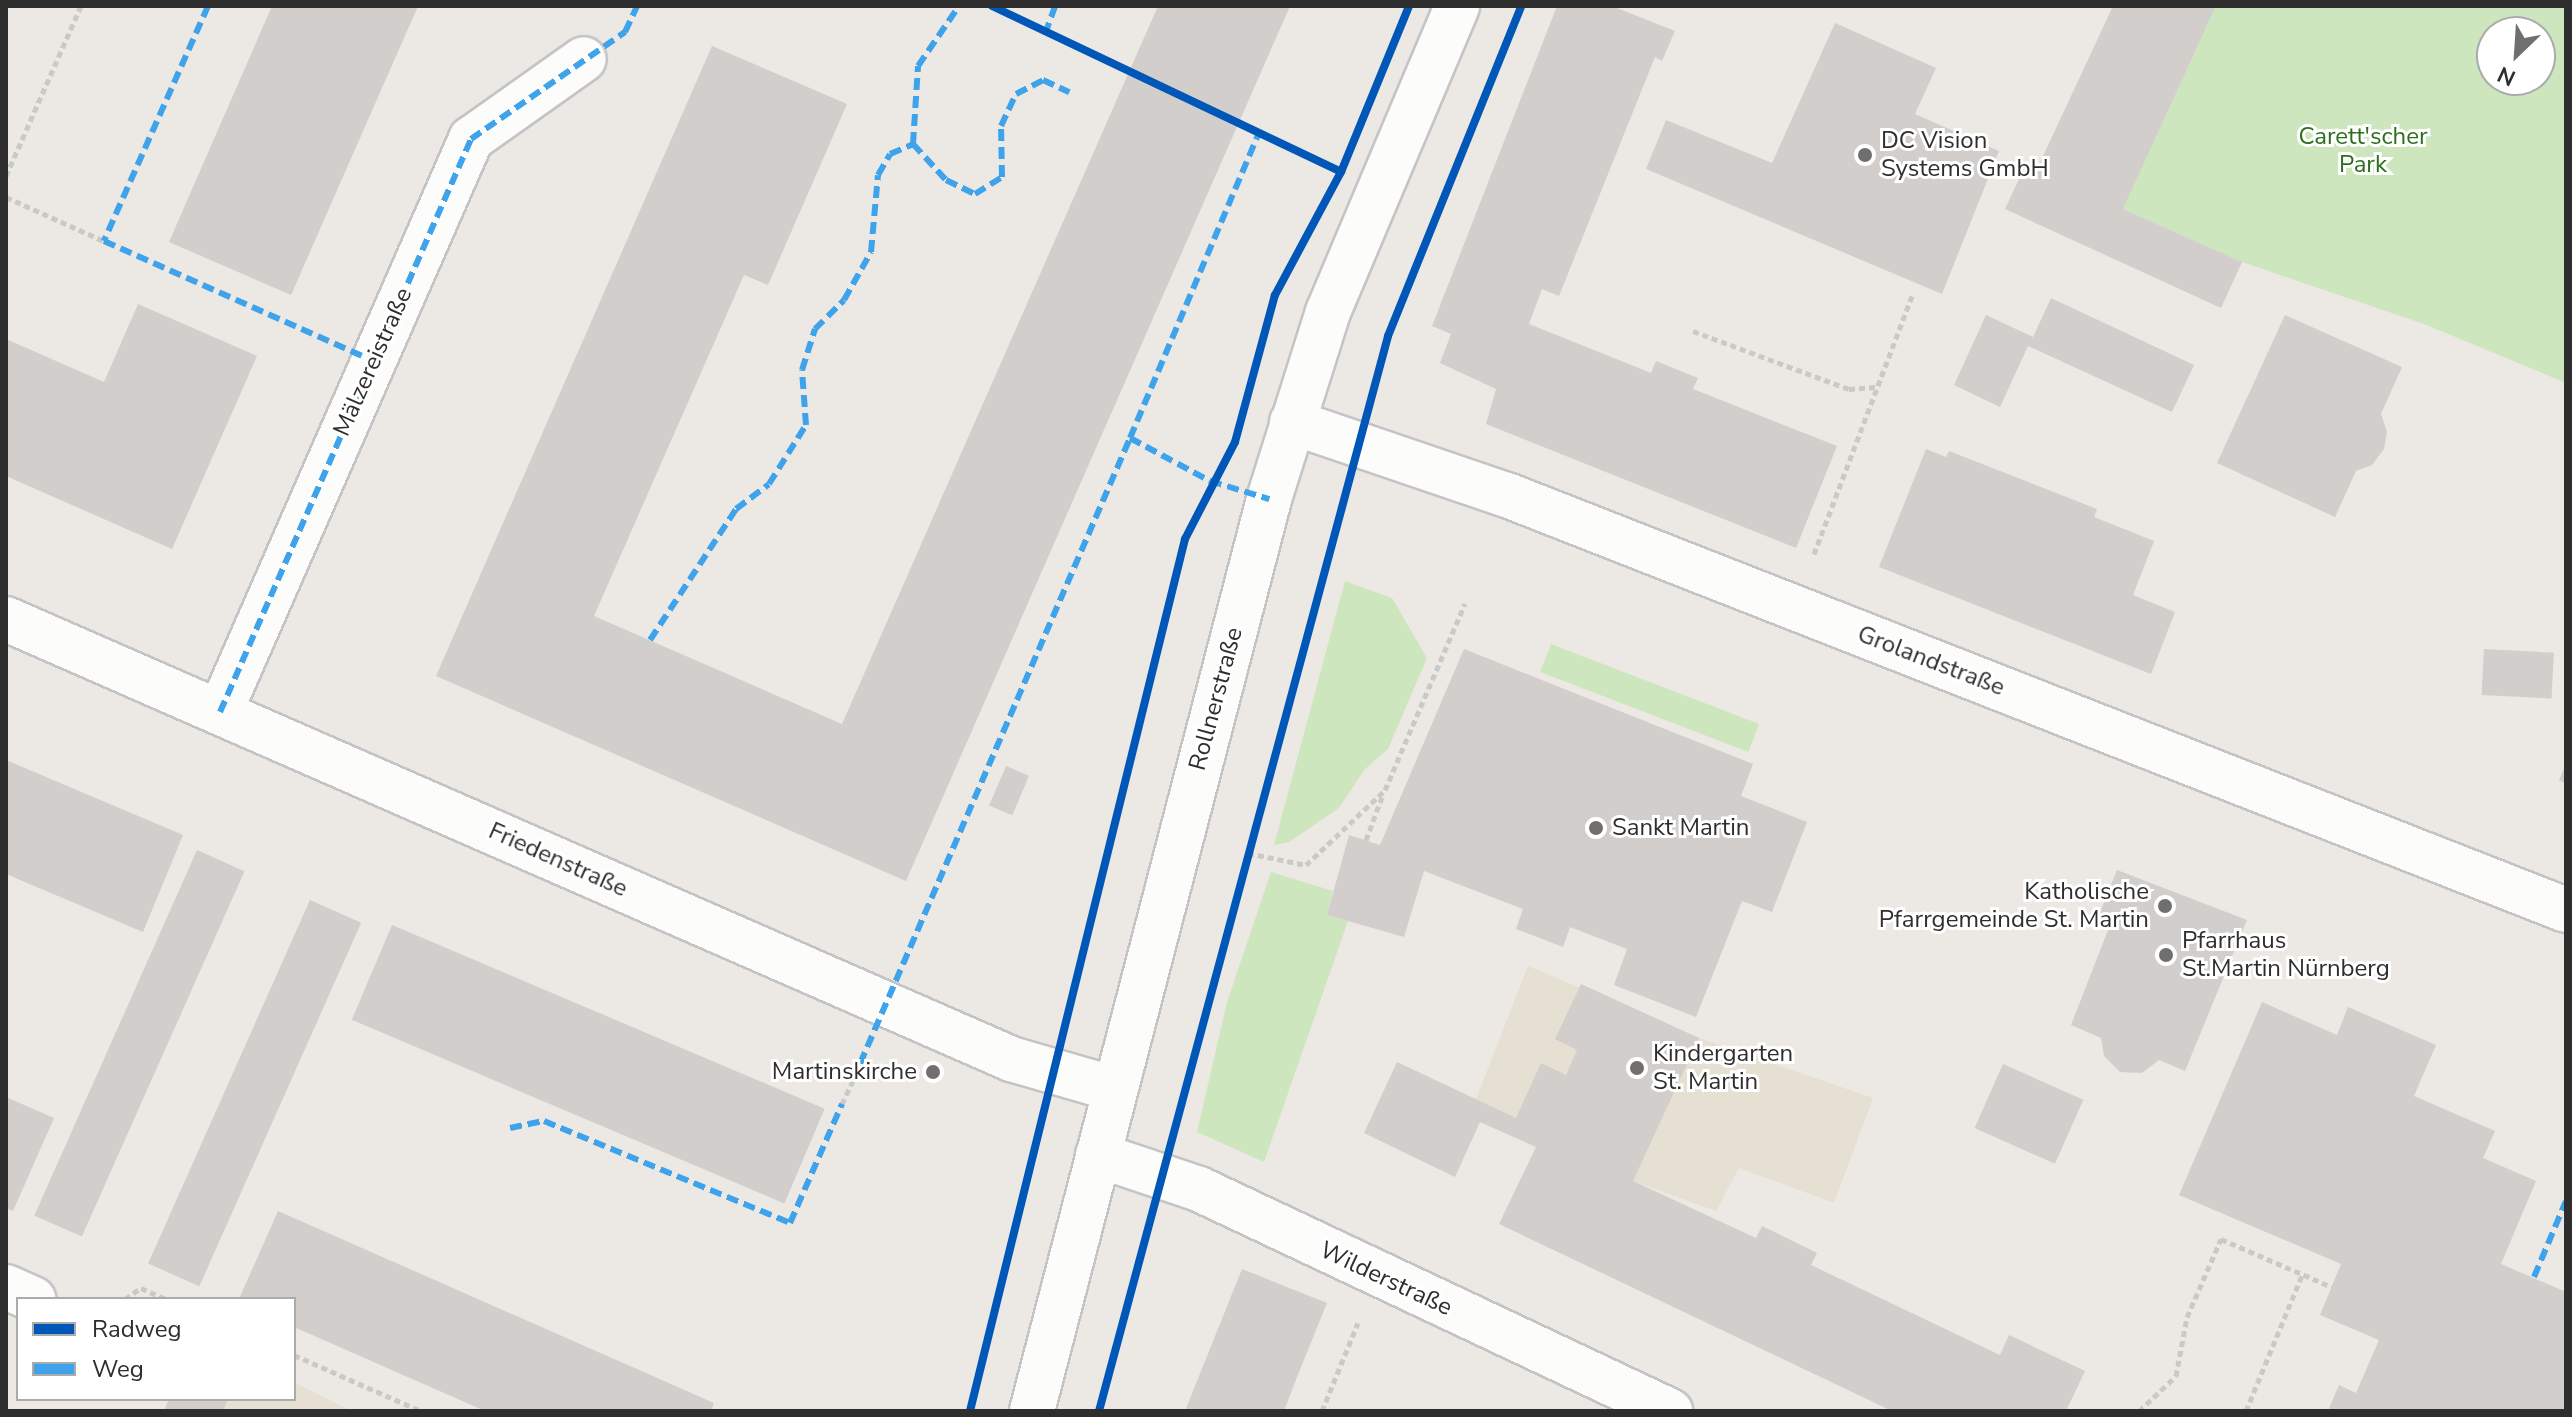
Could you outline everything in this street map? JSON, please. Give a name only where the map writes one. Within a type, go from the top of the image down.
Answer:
[{"type":"street","name":"Rollnerstraße","points":[[1032,1411],[1292,422],[1328,312],[1457,6]]},
{"type":"street","name":"Mälzereistraße","points":[[220,712],[471,139],[584,59]]},
{"type":"street","name":"Grolandstraße","points":[[1292,422],[1494,490],[2566,910]]},
{"type":"street","name":"Friedenstraße","points":[[6,619],[1011,1059],[1115,1089]]},
{"type":"street","name":"Wilderstraße","points":[[1098,1155],[1199,1189],[1377,1276],[1670,1411]]},
{"type":"street","points":[[6,1287],[28,1297]]},
{"type":"path","points":[[6,176],[81,6]]},
{"type":"path","points":[[6,197],[104,241]]},
{"type":"path","points":[[1814,554],[1913,294]]},
{"type":"path","points":[[1693,331],[1849,389],[1876,387]]},
{"type":"path","points":[[1366,840],[1465,603]]},
{"type":"path","points":[[1248,853],[1306,865],[1385,790]]},
{"type":"path","points":[[842,1104],[853,1080]]},
{"type":"path","points":[[2139,1411],[2176,1376],[2187,1317],[2221,1239],[2332,1287]]},
{"type":"path","points":[[2246,1411],[2302,1275]]},
{"type":"path","points":[[1322,1411],[1377,1276]]},
{"type":"path","points":[[128,1297],[141,1288],[161,1297]]},
{"type":"path","points":[[296,1356],[421,1411]]},
{"type":"shaded area","name":"Kindergarten St. Martin","points":[[1528,966],[1699,1038],[1873,1098],[1834,1203],[1739,1168],[1716,1211],[1633,1181],[1476,1099]]},
{"type":"shaded area","points":[[296,1383],[352,1411],[223,1411],[227,1401],[296,1401]]},
{"type":"green space","name":"Carett'scher Park","points":[[2216,6],[2566,6],[2566,383],[2424,324],[2242,262],[2123,209]]},
{"type":"green space","points":[[1345,581],[1392,598],[1427,658],[1388,749],[1365,769],[1339,808],[1289,842],[1274,845]]},
{"type":"green space","points":[[1551,644],[1759,724],[1748,752],[1540,672]]},
{"type":"green space","points":[[1271,872],[1333,891],[1327,915],[1348,921],[1264,1162],[1197,1132],[1227,1002]]},
{"type":"building","points":[[272,6],[418,6],[291,295],[169,242]]},
{"type":"building","points":[[1158,6],[1290,6],[906,881],[436,676],[712,46],[847,104],[768,285],[744,275],[594,616],[842,724]]},
{"type":"building","points":[[1557,6],[1612,6],[1675,31],[1662,61],[1655,57],[1559,296],[1542,289],[1529,324],[1651,373],[1656,361],[1698,378],[1693,389],[1837,446],[1796,548],[1486,424],[1496,389],[1440,363],[1451,334],[1432,326]]},
{"type":"building","points":[[2113,6],[2216,6],[2123,209],[2242,262],[2221,308],[2005,209],[2026,164],[2037,169]]},
{"type":"building","points":[[1835,23],[1936,68],[1915,114],[1999,151],[1942,294],[1646,169],[1666,120],[1772,163]]},
{"type":"building","points":[[2051,298],[2194,365],[2172,412],[2028,346],[2000,407],[1954,385],[1986,315],[2033,337]]},
{"type":"building","points":[[138,304],[257,356],[172,549],[6,476],[6,339],[104,382]]},
{"type":"building","points":[[2285,315],[2402,367],[2381,414],[2387,432],[2384,449],[2372,465],[2356,471],[2335,517],[2217,463]]},
{"type":"building","points":[[1926,449],[1946,457],[1949,451],[2097,509],[2094,517],[2154,541],[2133,595],[2175,612],[2151,674],[1879,567]]},
{"type":"building","name":"Sankt Martin","points":[[1464,649],[1753,764],[1741,796],[1807,822],[1772,912],[1742,901],[1696,1017],[1614,985],[1627,949],[1570,927],[1563,947],[1516,929],[1523,909],[1424,871],[1404,937],[1327,915],[1349,835],[1380,845]]},
{"type":"building","points":[[2484,649],[2554,653],[2551,699],[2482,695]]},
{"type":"building","points":[[6,760],[183,835],[143,932],[6,874]]},
{"type":"building","points":[[2566,764],[2566,784],[2559,780]]},
{"type":"building","points":[[1006,766],[1029,776],[1012,815],[989,806]]},
{"type":"building","points":[[197,850],[245,871],[82,1237],[34,1215]]},
{"type":"building","name":"Pfarrhaus St.Martin Nürnberg","points":[[2117,870],[2247,920],[2185,1071],[2159,1060],[2142,1073],[2120,1072],[2104,1056],[2101,1038],[2071,1025],[2110,925],[2097,920]]},
{"type":"building","points":[[310,900],[361,923],[199,1286],[148,1264]]},
{"type":"building","points":[[392,925],[825,1109],[784,1203],[352,1020]]},
{"type":"building","points":[[1581,984],[1699,1038],[1633,1181],[1756,1238],[1762,1226],[1817,1253],[1811,1265],[2000,1355],[2009,1335],[2085,1371],[2066,1411],[1892,1411],[1499,1224],[1536,1147],[1480,1122],[1455,1177],[1364,1133],[1397,1062],[1516,1118],[1541,1063],[1566,1075],[1577,1050],[1555,1039]]},
{"type":"building","points":[[2262,1002],[2337,1035],[2348,1007],[2436,1045],[2414,1096],[2495,1131],[2483,1158],[2536,1181],[2501,1264],[2566,1292],[2566,1411],[2328,1411],[2339,1385],[2356,1393],[2379,1340],[2320,1315],[2341,1264],[2179,1195]]},
{"type":"building","points":[[2003,1064],[2083,1100],[2055,1164],[1975,1128]]},
{"type":"building","points":[[6,1097],[54,1118],[13,1211],[6,1208]]},
{"type":"building","points":[[278,1211],[714,1403],[711,1411],[485,1411],[296,1328],[296,1297],[240,1297]]},
{"type":"building","points":[[1242,1269],[1327,1303],[1284,1411],[1185,1411]]},
{"type":"building","points":[[168,1401],[227,1401],[223,1411],[164,1411]]},
{"type":"marked path","points":[[208,6],[104,241],[374,361]]},
{"type":"marked path","points":[[220,712],[471,139],[625,32],[637,6]]},
{"type":"marked path","points":[[913,144],[918,66],[959,6]]},
{"type":"marked path","points":[[1045,34],[1055,6]]},
{"type":"marked path","points":[[650,640],[736,509],[769,484],[806,425],[802,370],[815,329],[844,300],[871,252],[878,175],[890,154],[913,144],[946,180],[975,194],[1002,177],[1001,126],[1016,94],[1043,80],[1069,92]]},
{"type":"marked path","points":[[1130,438],[1259,133]]},
{"type":"marked path","points":[[853,1080],[1130,438],[1210,481],[1269,499]]},
{"type":"marked path","points":[[510,1128],[544,1121],[790,1223],[842,1104]]},
{"type":"marked path","points":[[2534,1277],[2566,1201]]},
{"type":"cycle path","points":[[992,6],[1341,172]]},
{"type":"cycle path","points":[[970,1411],[1185,539],[1235,442],[1275,295],[1341,172],[1409,6]]},
{"type":"cycle path","points":[[1099,1411],[1388,336],[1521,6]]},
{"type":"place","name":"DC Vision Systems GmbH","points":[[1865,155]]},
{"type":"place","name":"Sankt Martin","points":[[1596,828]]},
{"type":"place","name":"Katholische Pfarrgemeinde St. Martin","points":[[2165,906]]},
{"type":"place","name":"Pfarrhaus St.Martin Nürnberg","points":[[2166,955]]},
{"type":"place","name":"Kindergarten St. Martin","points":[[1637,1068]]},
{"type":"place","name":"Martinskirche","points":[[933,1072]]}]
